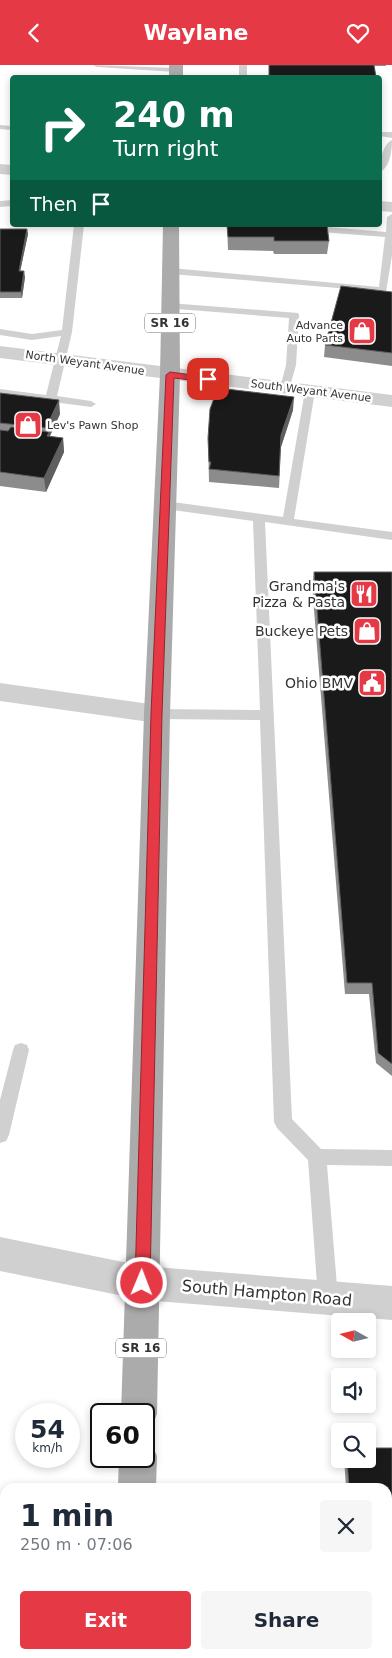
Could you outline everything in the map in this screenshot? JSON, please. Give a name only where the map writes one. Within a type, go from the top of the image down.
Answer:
[{"type":"main road","name":"SR 16","points":[[139,1403],[157,714],[170,375],[171,227]]},
{"type":"main road","points":[[137,1483],[138,1468]]},
{"type":"street","name":"North Weyant Avenue","points":[[0,352],[170,375]]},
{"type":"street","name":"South Weyant Avenue","points":[[170,375],[392,401]]},
{"type":"street","points":[[0,692],[157,714]]},
{"type":"street","name":"South Hampton Road","points":[[0,1254],[142,1283],[392,1303]]},
{"type":"lane","points":[[98,67],[176,71]]},
{"type":"lane","points":[[382,164],[392,143]]},
{"type":"lane","points":[[171,271],[383,291],[392,217]]},
{"type":"lane","points":[[51,398],[67,332],[79,227]]},
{"type":"lane","points":[[293,227],[391,235]]},
{"type":"lane","points":[[169,306],[294,315],[291,365],[285,388]]},
{"type":"lane","points":[[0,332],[32,337],[67,332]]},
{"type":"lane","points":[[288,522],[310,391]]},
{"type":"lane","points":[[0,393],[91,404]]},
{"type":"lane","points":[[165,505],[392,536]]},
{"type":"lane","points":[[259,518],[283,1122],[317,1157],[328,1298]]},
{"type":"lane","points":[[157,714],[267,715]]},
{"type":"lane","points":[[0,1135],[21,1050]]},
{"type":"lane","points":[[317,1157],[392,1158]]},
{"type":"building","points":[[269,65],[374,65],[376,75],[269,75]]},
{"type":"building","points":[[227,227],[327,227],[329,241],[274,241],[274,237],[228,237]]},
{"type":"building","points":[[0,229],[27,229],[19,271],[24,271],[21,292],[0,292]]},
{"type":"building","name":"Advance Auto Parts","points":[[341,286],[392,292],[392,353],[325,345]]},
{"type":"building","points":[[218,388],[294,397],[281,435],[279,476],[209,469],[211,462],[209,462],[208,438],[210,409]]},
{"type":"building","points":[[0,393],[59,400],[46,428],[0,423]]},
{"type":"building","points":[[11,427],[49,432],[47,436],[63,438],[44,478],[0,472],[0,430],[8,431]]},
{"type":"building","points":[[314,572],[392,572],[392,1064],[378,1053],[372,983],[347,983]]},
{"type":"building","points":[[376,1448],[392,1448],[392,1483],[349,1483],[348,1468],[376,1468]]},
{"type":"place","name":"Advance Auto Parts","points":[[362,331]]},
{"type":"place","name":"Lev's Pawn Shop","points":[[28,425]]},
{"type":"place","name":"Grandma's Pizza & Pasta","points":[[364,594]]},
{"type":"place","name":"Buckeye Pets","points":[[367,631]]},
{"type":"place","name":"Ohio BMV","points":[[372,683]]},
{"type":"route","points":[[142,1283],[157,714],[170,375],[208,379]]}]
